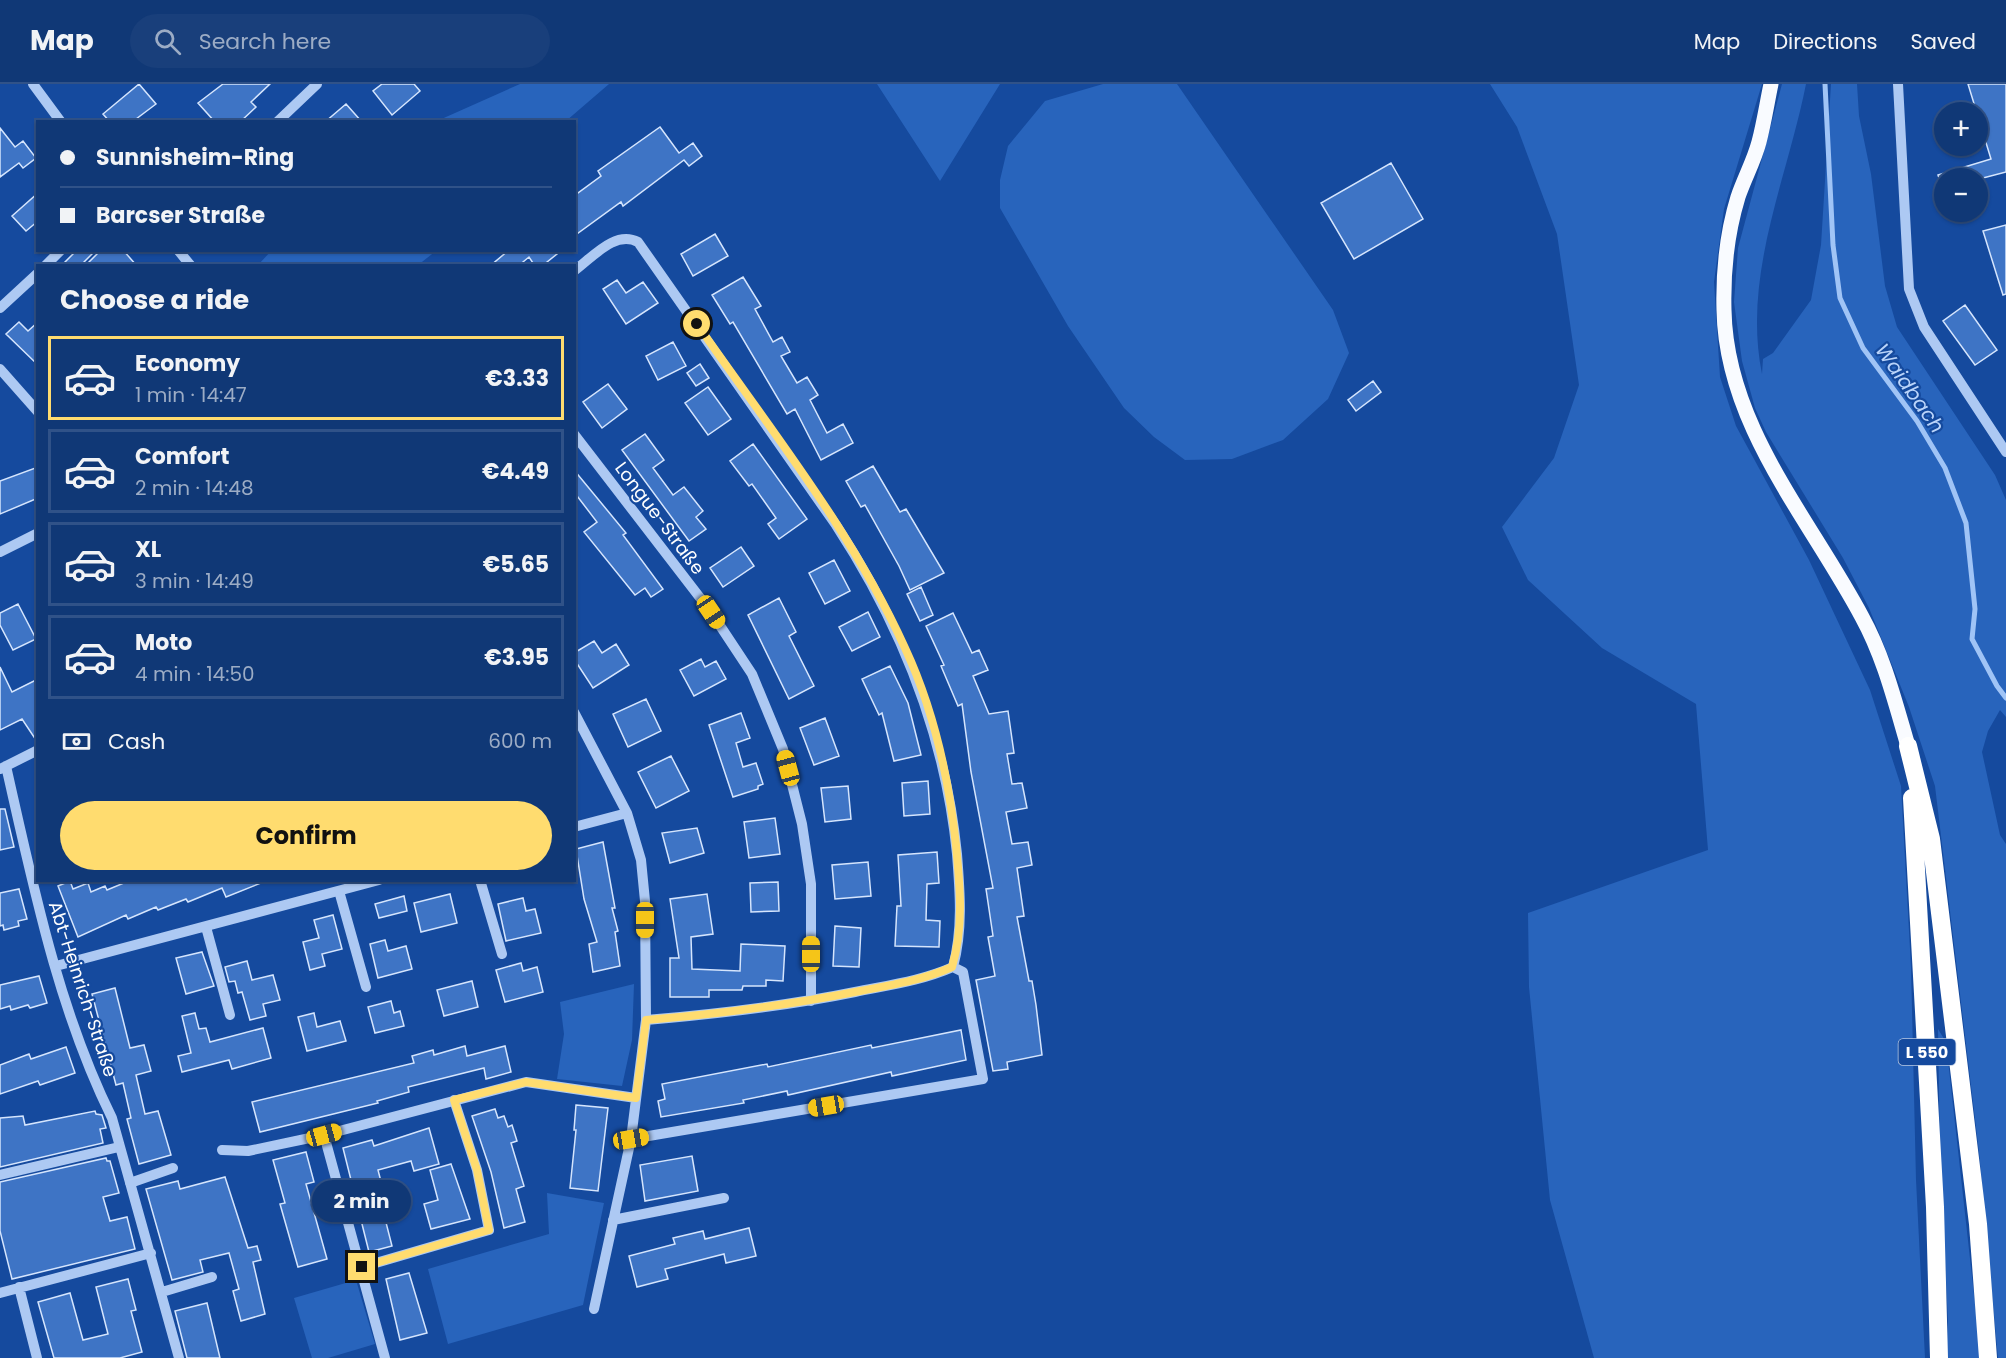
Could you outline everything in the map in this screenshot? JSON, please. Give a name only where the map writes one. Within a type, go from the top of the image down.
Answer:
[{"type":"highway","name":"L 550","points":[[1908,746],[1916,851],[1939,1299],[1939,1358]]},
{"type":"highway","name":"L 550","points":[[1908,746],[1931,839],[1978,1224],[1988,1358]]},
{"type":"main road","name":"L 550","points":[[1771,84],[1759,143],[1738,198],[1726,254],[1724,311],[1730,365],[1740,401],[1769,461],[1863,619],[1880,656],[1908,746]]},
{"type":"street","points":[[33,84],[60,120]]},
{"type":"street","points":[[279,120],[317,84]]},
{"type":"street","points":[[1898,84],[1909,289],[1924,327],[2006,452]]},
{"type":"street","points":[[576,270],[619,239],[628,237],[638,242],[863,566],[906,650],[933,727],[953,815],[960,894],[959,945],[952,967]]},
{"type":"street","points":[[47,264],[59,252]]},
{"type":"street","points":[[180,252],[189,264]]},
{"type":"street","points":[[0,308],[36,275]]},
{"type":"street","points":[[0,369],[36,410]]},
{"type":"street","name":"Longue-Straße","points":[[576,437],[711,612],[752,674],[783,749],[802,824],[811,884],[811,1001]]},
{"type":"street","points":[[0,552],[36,534]]},
{"type":"street","points":[[576,716],[627,813],[642,870],[646,1020],[631,1139],[594,1309]]},
{"type":"street","points":[[3,767],[36,751]]},
{"type":"street","name":"Abt-Heinrich-Straße","points":[[3,767],[56,966],[95,1085],[112,1119],[152,1253],[179,1358]]},
{"type":"street","points":[[576,826],[627,813]]},
{"type":"street","points":[[56,966],[372,882]]},
{"type":"street","points":[[481,882],[502,954]]},
{"type":"street","points":[[339,891],[366,987]]},
{"type":"street","points":[[206,927],[230,1016]]},
{"type":"street","points":[[631,1139],[983,1079],[963,972],[952,967],[927,978],[811,1001],[734,1013],[646,1020]]},
{"type":"street","points":[[222,1150],[248,1151],[324,1135],[526,1082],[636,1098]]},
{"type":"street","points":[[362,1267],[489,1230],[477,1170],[454,1100]]},
{"type":"street","points":[[324,1135],[362,1267],[384,1358]]},
{"type":"street","points":[[0,1175],[119,1147]]},
{"type":"street","points":[[130,1183],[174,1168]]},
{"type":"street","points":[[613,1220],[724,1198]]},
{"type":"street","points":[[0,1293],[152,1253]]},
{"type":"street","points":[[162,1292],[212,1277]]},
{"type":"street","points":[[19,1287],[37,1358]]},
{"type":"shaded area","points":[[520,84],[609,84],[567,120],[439,120]]},
{"type":"shaded area","points":[[877,84],[1000,84],[940,181]]},
{"type":"shaded area","points":[[1103,84],[1177,84],[1333,310],[1349,353],[1328,399],[1283,440],[1232,459],[1185,460],[1154,437],[1124,408],[1068,326],[1000,208],[1000,180],[1008,146],[1045,101]]},
{"type":"shaded area","points":[[1490,84],[1762,84],[1724,209],[1714,282],[1720,377],[1736,426],[1809,560],[1870,690],[1901,786],[1911,967],[1916,1180],[1925,1358],[1594,1358],[1550,1200],[1529,987],[1528,913],[1708,850],[1696,704],[1602,648],[1528,580],[1502,527],[1554,458],[1579,385],[1557,234],[1517,127]]},
{"type":"shaded area","points":[[1782,84],[1806,84],[1762,264],[1757,337],[1762,374],[1763,359],[1773,353],[1811,300],[1821,245],[1831,84],[1857,84],[1859,116],[1871,174],[1885,286],[1897,327],[1995,475],[2006,500],[2006,717],[2000,710],[1988,731],[1982,752],[2000,835],[2006,844],[2006,1358],[1998,1358],[1979,1152],[1935,786],[1909,707],[1869,608],[1843,558],[1766,432],[1755,408],[1742,361],[1734,302],[1738,248]]},
{"type":"shaded area","points":[[270,252],[435,252],[419,264],[259,264]]},
{"type":"shaded area","points":[[634,984],[632,1040],[622,1086],[557,1079],[564,1034],[560,1002]]},
{"type":"shaded area","points":[[1938,1029],[1946,1042],[1981,1358],[1946,1358],[1948,1322],[1940,1157]]},
{"type":"shaded area","points":[[547,1193],[604,1203],[583,1305],[448,1344],[428,1269],[549,1234]]},
{"type":"shaded area","points":[[356,1280],[375,1344],[328,1358],[312,1358],[294,1298]]},
{"type":"building","points":[[139,84],[156,104],[135,120],[108,120],[103,114]]},
{"type":"building","points":[[223,84],[270,84],[251,102],[256,107],[242,120],[213,120],[198,103]]},
{"type":"building","points":[[382,84],[414,84],[420,91],[392,115],[373,91]]},
{"type":"building","points":[[1968,84],[2006,84],[2006,172],[1988,177],[1988,168],[1961,168],[1991,159],[1988,149],[1988,102],[1974,102]]},
{"type":"building","points":[[346,104],[360,120],[327,120]]},
{"type":"building","points":[[660,127],[679,153],[693,143],[702,156],[689,166],[684,160],[623,206],[621,202],[576,235],[576,195],[601,176],[598,171]]},
{"type":"building","points":[[0,128],[15,147],[23,141],[36,158],[23,168],[19,163],[0,177]]},
{"type":"building","points":[[1391,163],[1423,219],[1354,259],[1321,203]]},
{"type":"building","points":[[36,195],[36,223],[26,231],[12,216]]},
{"type":"building","points":[[2006,225],[2006,294],[2003,295],[1983,231]]},
{"type":"building","points":[[715,234],[728,256],[693,276],[681,254]]},
{"type":"building","points":[[75,252],[94,252],[82,264],[63,264]]},
{"type":"building","points":[[99,252],[125,252],[135,264],[87,264]]},
{"type":"building","points":[[507,252],[560,252],[544,264],[534,264],[529,257],[520,264],[492,264]]},
{"type":"building","points":[[743,277],[761,306],[755,309],[773,342],[782,337],[790,352],[781,356],[797,383],[807,377],[818,395],[810,400],[827,433],[843,424],[853,443],[821,460],[795,409],[787,414],[733,322],[730,324],[712,295]]},
{"type":"building","points":[[617,280],[626,293],[643,282],[658,303],[626,324],[603,289]]},
{"type":"building","points":[[1965,305],[1997,350],[1975,365],[1943,321]]},
{"type":"building","points":[[19,322],[28,331],[36,324],[36,363],[6,334]]},
{"type":"building","points":[[673,342],[686,366],[658,380],[646,356]]},
{"type":"building","points":[[700,364],[709,378],[696,386],[687,373]]},
{"type":"building","points":[[1373,381],[1381,392],[1356,411],[1348,400]]},
{"type":"building","points":[[608,384],[627,409],[602,428],[583,402]]},
{"type":"building","points":[[708,387],[731,419],[708,435],[685,403]]},
{"type":"building","points":[[645,434],[664,460],[653,468],[673,495],[684,487],[703,511],[696,517],[706,529],[689,541],[622,450]]},
{"type":"building","points":[[753,444],[807,519],[779,539],[768,524],[776,518],[752,484],[749,486],[730,461]]},
{"type":"building","points":[[873,466],[900,512],[906,509],[944,573],[910,590],[865,505],[861,507],[846,481]]},
{"type":"building","points":[[36,468],[36,499],[0,514],[0,481]]},
{"type":"building","points":[[576,472],[626,533],[623,535],[663,589],[651,597],[645,588],[635,595],[584,532],[597,522],[576,495]]},
{"type":"building","points":[[741,547],[754,566],[723,587],[710,568]]},
{"type":"building","points":[[834,560],[850,591],[825,604],[809,573]]},
{"type":"building","points":[[921,587],[933,615],[920,621],[907,594]]},
{"type":"building","points":[[779,598],[796,632],[789,636],[814,686],[789,699],[748,615]]},
{"type":"building","points":[[18,604],[36,639],[13,650],[0,625],[0,613]]},
{"type":"building","points":[[868,612],[880,637],[852,651],[839,627]]},
{"type":"building","points":[[953,613],[972,653],[979,650],[988,670],[973,676],[989,714],[1008,711],[1014,753],[1007,754],[1012,784],[1022,783],[1027,808],[1006,812],[1012,844],[1028,842],[1032,865],[1017,868],[1024,916],[1017,917],[1029,981],[1032,981],[1042,1055],[1007,1062],[1008,1069],[993,1071],[976,980],[995,976],[988,937],[993,936],[986,889],[993,888],[971,772],[962,704],[958,706],[941,666],[944,665],[926,626]]},
{"type":"building","points":[[594,641],[602,653],[616,644],[629,665],[593,688],[576,662],[576,652]]},
{"type":"building","points":[[701,659],[705,667],[716,661],[726,679],[694,696],[680,670]]},
{"type":"building","points":[[890,666],[908,703],[921,755],[894,761],[882,713],[879,715],[862,679]]},
{"type":"building","points":[[0,667],[12,692],[36,680],[36,740],[22,719],[0,730]]},
{"type":"building","points":[[646,699],[661,731],[628,747],[613,714]]},
{"type":"building","points":[[741,713],[750,738],[736,743],[743,767],[756,763],[763,784],[758,786],[758,789],[733,797],[709,725]]},
{"type":"building","points":[[825,718],[839,756],[814,765],[800,728]]},
{"type":"building","points":[[671,756],[689,791],[656,808],[638,772]]},
{"type":"building","points":[[928,781],[930,814],[904,816],[902,783]]},
{"type":"building","points":[[848,786],[851,819],[825,822],[821,788]]},
{"type":"building","points":[[0,809],[5,809],[14,847],[0,850]]},
{"type":"building","points":[[775,818],[780,854],[749,858],[744,822]]},
{"type":"building","points":[[697,828],[704,853],[670,863],[662,833]]},
{"type":"building","points":[[603,842],[615,908],[612,908],[618,931],[615,932],[620,966],[593,972],[589,944],[597,942],[584,899],[576,849]]},
{"type":"building","points":[[937,852],[939,883],[927,884],[926,920],[940,921],[939,947],[895,946],[897,906],[901,906],[898,855]]},
{"type":"building","points":[[868,862],[871,896],[835,899],[832,865]]},
{"type":"building","points":[[70,882],[73,889],[88,883],[91,892],[105,886],[107,890],[126,882],[264,882],[226,897],[222,888],[188,902],[186,899],[158,910],[156,907],[128,919],[126,915],[78,937],[58,886]]},
{"type":"building","points":[[778,882],[779,911],[751,912],[750,883]]},
{"type":"building","points":[[19,889],[27,919],[18,921],[19,926],[4,930],[3,925],[0,926],[0,893]]},
{"type":"building","points":[[450,894],[457,923],[421,932],[414,903]]},
{"type":"building","points":[[707,894],[713,934],[691,937],[692,969],[740,971],[741,944],[785,946],[783,981],[766,980],[766,986],[743,986],[742,990],[709,990],[709,997],[670,997],[670,958],[679,958],[670,899]]},
{"type":"building","points":[[404,896],[407,911],[379,918],[375,904]]},
{"type":"building","points":[[523,898],[526,911],[535,909],[541,933],[506,941],[498,904]]},
{"type":"building","points":[[333,915],[342,949],[322,954],[325,966],[310,970],[303,942],[319,938],[314,920]]},
{"type":"building","points":[[835,926],[861,928],[859,967],[833,966]]},
{"type":"building","points":[[385,940],[388,951],[406,946],[412,969],[378,978],[370,944]]},
{"type":"building","points":[[202,952],[214,986],[186,994],[176,958]]},
{"type":"building","points":[[247,961],[252,980],[273,975],[280,1000],[263,1004],[266,1016],[250,1020],[242,992],[238,993],[235,981],[229,982],[225,967]]},
{"type":"building","points":[[521,963],[523,971],[537,967],[543,992],[505,1002],[496,970]]},
{"type":"building","points":[[39,976],[47,1003],[30,1008],[28,1005],[11,1010],[10,1006],[0,1009],[0,985]]},
{"type":"building","points":[[472,981],[478,1007],[444,1016],[437,990]]},
{"type":"building","points":[[115,988],[130,1048],[144,1045],[151,1071],[136,1075],[145,1114],[158,1111],[171,1155],[139,1164],[127,1119],[131,1118],[123,1083],[116,1085],[92,994]]},
{"type":"building","points":[[391,1001],[394,1013],[400,1011],[404,1026],[375,1033],[368,1007]]},
{"type":"building","points":[[195,1013],[199,1029],[206,1028],[210,1042],[263,1028],[271,1058],[232,1069],[229,1060],[182,1072],[178,1056],[191,1053],[182,1016]]},
{"type":"building","points":[[314,1013],[317,1027],[340,1021],[346,1041],[307,1051],[298,1017]]},
{"type":"building","points":[[961,1030],[966,1060],[892,1076],[891,1072],[788,1095],[787,1091],[743,1100],[744,1103],[661,1117],[658,1101],[665,1099],[662,1084],[767,1064],[768,1067],[871,1045],[872,1048]]},
{"type":"building","points":[[465,1046],[467,1056],[505,1046],[511,1072],[486,1079],[484,1068],[408,1087],[409,1092],[377,1101],[378,1103],[260,1132],[252,1102],[414,1063],[412,1056],[433,1050],[434,1055]]},
{"type":"building","points":[[66,1047],[75,1073],[40,1085],[38,1081],[0,1094],[0,1065],[29,1054],[31,1059]]},
{"type":"building","points":[[576,1105],[608,1108],[598,1191],[570,1188],[576,1130],[574,1130]]},
{"type":"building","points":[[495,1109],[498,1118],[504,1116],[508,1127],[512,1125],[517,1141],[511,1143],[524,1186],[516,1189],[525,1222],[504,1228],[491,1172],[472,1116]]},
{"type":"building","points":[[95,1111],[96,1114],[102,1115],[106,1128],[100,1129],[103,1143],[0,1167],[0,1118],[23,1116],[25,1125]]},
{"type":"building","points":[[429,1128],[439,1164],[414,1171],[411,1161],[378,1170],[386,1201],[381,1203],[392,1246],[369,1252],[343,1148],[372,1140],[374,1146]]},
{"type":"building","points":[[306,1152],[314,1182],[306,1184],[327,1259],[298,1267],[280,1204],[285,1203],[273,1160]]},
{"type":"building","points":[[692,1156],[698,1191],[645,1201],[640,1165]]},
{"type":"building","points":[[106,1158],[110,1161],[119,1193],[103,1197],[110,1221],[127,1217],[135,1249],[12,1279],[0,1231],[0,1182]]},
{"type":"building","points":[[451,1164],[470,1219],[431,1229],[424,1204],[438,1200],[430,1170]]},
{"type":"building","points":[[225,1177],[248,1248],[257,1246],[261,1260],[253,1262],[265,1314],[241,1321],[233,1291],[239,1289],[229,1253],[200,1260],[203,1272],[172,1280],[146,1189],[178,1181],[180,1189]]},
{"type":"building","points":[[749,1228],[756,1256],[726,1263],[724,1254],[665,1269],[668,1279],[637,1287],[629,1256],[675,1244],[673,1238],[703,1231],[705,1239]]},
{"type":"building","points":[[409,1273],[427,1333],[400,1340],[386,1279]]},
{"type":"building","points":[[128,1279],[136,1310],[131,1311],[142,1352],[120,1358],[54,1358],[38,1302],[70,1293],[83,1340],[108,1334],[96,1287]]},
{"type":"building","points":[[207,1303],[220,1358],[187,1358],[175,1311]]},
{"type":"waterway","name":"Waidbach","points":[[1825,84],[1833,245],[1840,298],[1863,348],[1917,421],[1945,468],[1966,523],[1975,609],[1972,639],[1997,686],[2006,698]]},
{"type":"route","points":[[362,1267],[489,1230],[477,1170],[454,1100],[526,1082],[636,1098],[646,1020],[734,1013],[811,1001],[927,978],[952,967],[959,945],[960,894],[953,815],[933,727],[906,650],[863,566],[697,324]]}]
